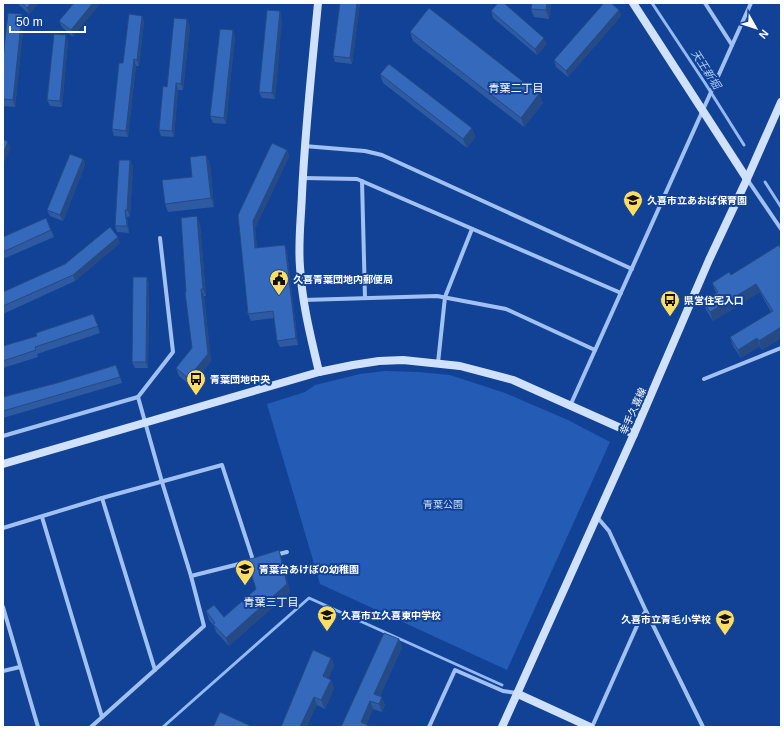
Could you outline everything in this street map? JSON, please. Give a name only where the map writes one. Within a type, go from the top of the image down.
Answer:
[{"type":"street","points":[[318,3],[304,146],[300,266],[303,300],[319,372]]},
{"type":"street","points":[[633,3],[701,111],[781,229]]},
{"type":"street","points":[[705,3],[732,45]]},
{"type":"street","points":[[570,406],[701,111],[751,3]]},
{"type":"street","name":"幸手久喜線","points":[[502,727],[634,434],[709,260],[781,102]]},
{"type":"street","points":[[304,146],[365,151],[382,155],[632,269]]},
{"type":"street","points":[[302,178],[357,179],[621,293]]},
{"type":"street","points":[[362,181],[365,298]]},
{"type":"street","points":[[438,363],[445,297],[472,229]]},
{"type":"street","points":[[3,436],[138,396],[173,352],[160,238]]},
{"type":"street","points":[[303,300],[445,297],[506,309],[595,350]]},
{"type":"street","points":[[704,379],[781,348]]},
{"type":"street","points":[[3,464],[319,372],[379,361],[403,360],[460,366],[513,380],[634,434]]},
{"type":"street","points":[[91,727],[204,626],[192,576],[162,482],[138,396]]},
{"type":"street","points":[[3,528],[102,498],[222,465],[254,560]]},
{"type":"street","points":[[102,498],[155,670]]},
{"type":"street","points":[[42,516],[102,717]]},
{"type":"street","points":[[597,517],[609,530],[703,727]]},
{"type":"street","points":[[267,557],[287,552]]},
{"type":"street","points":[[192,576],[260,559]]},
{"type":"street","points":[[3,607],[38,727]]},
{"type":"street","points":[[429,727],[455,670],[503,691],[518,694],[591,727],[640,619],[646,610]]},
{"type":"street","points":[[3,671],[20,667]]},
{"type":"green space","name":"青葉公園","points":[[385,371],[450,375],[505,393],[568,420],[610,442],[507,670],[320,584],[267,404],[305,392],[315,385],[360,374]]},
{"type":"building","points":[[22,3],[31,3],[27,8]]},
{"type":"building","points":[[74,3],[93,3],[71,30],[59,21]]},
{"type":"building","points":[[340,3],[357,3],[350,58],[333,56]]},
{"type":"building","points":[[498,3],[504,3],[544,38],[535,49],[491,11]]},
{"type":"building","points":[[532,3],[547,3],[546,10],[531,9]]},
{"type":"building","points":[[604,3],[611,3],[619,10],[566,71],[554,60]]},
{"type":"building","points":[[429,8],[539,94],[521,118],[410,32]]},
{"type":"building","points":[[267,10],[280,11],[272,93],[259,92]]},
{"type":"building","points":[[8,13],[22,14],[13,100],[3,99],[3,58]]},
{"type":"building","points":[[129,14],[142,16],[137,60],[134,59],[126,131],[112,129],[119,63],[123,63]]},
{"type":"building","points":[[174,18],[187,19],[181,84],[176,83],[172,131],[159,130],[163,86],[167,87]]},
{"type":"building","points":[[220,29],[233,30],[224,118],[210,116]]},
{"type":"building","points":[[54,34],[66,35],[60,101],[47,100]]},
{"type":"building","points":[[389,64],[472,128],[463,139],[380,74]]},
{"type":"building","points":[[3,139],[8,142],[3,153]]},
{"type":"building","points":[[272,143],[287,150],[253,221],[255,248],[285,245],[296,338],[277,341],[273,311],[248,314],[238,215]]},
{"type":"building","points":[[70,154],[83,159],[60,215],[47,210]]},
{"type":"building","points":[[206,155],[211,198],[165,204],[162,180],[192,177],[190,157]]},
{"type":"building","points":[[119,160],[130,160],[127,210],[125,210],[127,226],[115,226]]},
{"type":"building","points":[[197,216],[203,289],[201,289],[208,354],[188,378],[176,368],[192,348],[185,292],[181,218]]},
{"type":"building","points":[[46,218],[51,230],[3,252],[3,237]]},
{"type":"building","points":[[110,227],[118,237],[73,275],[3,306],[3,292],[65,264]]},
{"type":"building","points":[[779,245],[781,249],[781,327],[759,341],[757,338],[738,350],[730,337],[773,311],[756,284],[710,312],[703,301],[718,292],[712,283],[729,272],[731,275]]},
{"type":"building","points":[[133,277],[147,277],[146,362],[132,362]]},
{"type":"building","points":[[93,314],[98,326],[35,347],[36,350],[3,361],[3,346],[37,336],[36,333]]},
{"type":"building","points":[[116,365],[120,377],[3,411],[3,397],[57,383]]},
{"type":"building","points":[[279,550],[287,584],[226,638],[213,624],[215,623],[206,611],[214,605],[224,617],[256,589],[247,560]]},
{"type":"building","points":[[384,633],[399,639],[374,694],[382,697],[379,704],[370,701],[361,722],[369,726],[341,727]]},
{"type":"building","points":[[313,650],[331,658],[323,676],[331,680],[321,700],[314,697],[300,727],[281,727]]},
{"type":"building","points":[[220,712],[253,727],[213,727]]},
{"type":"waterway","name":"天王新堀","points":[[652,3],[744,145]]},
{"type":"waterway","name":"天王新堀","points":[[765,182],[781,207]]},
{"type":"waterway","points":[[163,727],[309,598],[502,685]]},
{"type":"place","name":"久喜市立あおば保育園","points":[[633,217]]},
{"type":"place","name":"久喜青葉団地内郵便局","points":[[279,296]]},
{"type":"place","name":"県営住宅入口","points":[[670,317]]},
{"type":"place","name":"青葉団地中央","points":[[196,396]]},
{"type":"place","name":"青葉台あけぼの幼稚園","points":[[245,586]]},
{"type":"place","name":"久喜市立久喜東中学校","points":[[327,632]]},
{"type":"place","name":"久喜市立青毛小学校","points":[[725,636]]},
{"type":"district","name":"青葉二丁目","points":[[516,88]]},
{"type":"district","name":"青葉三丁目","points":[[271,602]]}]
